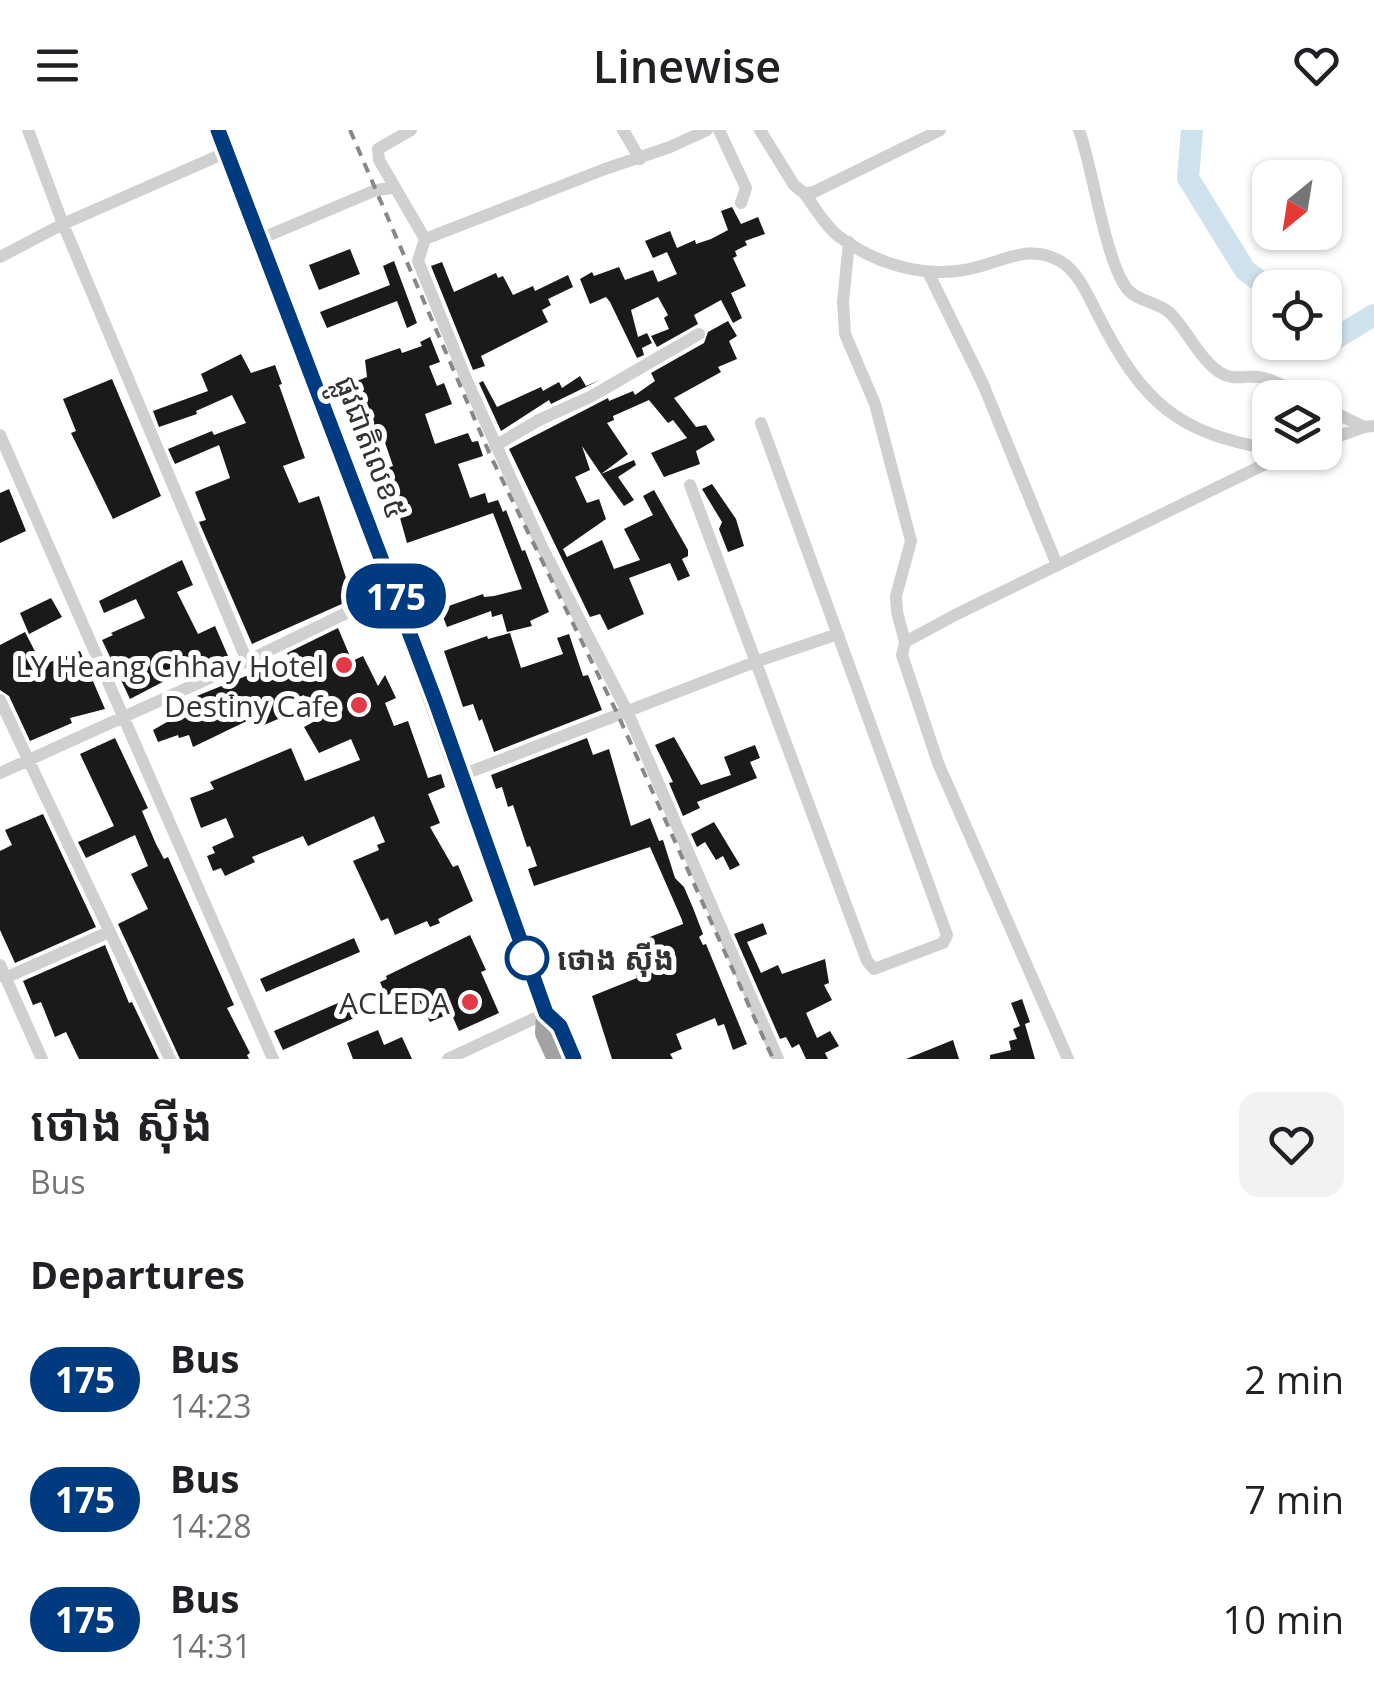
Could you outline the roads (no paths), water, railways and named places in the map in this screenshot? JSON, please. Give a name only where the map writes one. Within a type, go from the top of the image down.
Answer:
[{"type":"highway","name":"ផ្លូវជាតិលេខ៥","points":[[218,130],[462,775],[546,1013],[545,1032],[557,1059]]},
{"type":"highway","name":"ផ្លូវជាតិលេខ៥","points":[[546,1013],[560,1026],[574,1059]]},
{"type":"street","points":[[28,130],[63,224],[247,661]]},
{"type":"street","points":[[411,130],[378,149],[392,188],[424,239],[418,262],[542,547],[628,712],[778,1059]]},
{"type":"street","points":[[624,130],[640,159]]},
{"type":"street","points":[[424,239],[605,168],[640,159],[706,130]]},
{"type":"street","points":[[718,130],[746,188],[741,204]]},
{"type":"street","points":[[760,130],[794,185],[834,233],[894,266],[928,272],[977,268],[1037,251],[1064,262],[1081,282],[1112,342],[1153,398],[1184,424],[1227,441],[1252,446]]},
{"type":"street","points":[[804,193],[814,192],[940,130]]},
{"type":"street","points":[[1080,130],[1103,226],[1126,288],[1169,313],[1217,371],[1232,378],[1259,376],[1268,380]]},
{"type":"street","points":[[0,257],[63,224],[227,152]]},
{"type":"street","points":[[260,239],[376,190],[392,188]]},
{"type":"street","points":[[849,242],[843,302],[845,334],[875,404],[911,541],[896,596],[896,612],[905,642],[902,655],[938,764],[1068,1059]]},
{"type":"street","points":[[928,272],[983,384],[1057,565]]},
{"type":"street","points":[[495,446],[699,334]]},
{"type":"street","points":[[1342,415],[1369,427]]},
{"type":"street","points":[[690,485],[867,961],[874,969],[943,943],[947,935],[761,423]]},
{"type":"street","points":[[1342,436],[1369,427]]},
{"type":"street","points":[[0,435],[272,1059]]},
{"type":"street","points":[[905,642],[1252,470]]},
{"type":"street","points":[[0,773],[394,590]]},
{"type":"street","points":[[462,775],[838,634]]},
{"type":"street","points":[[0,700],[170,1059]]},
{"type":"street","points":[[42,1059],[4,980],[109,932]]},
{"type":"street","points":[[448,1059],[546,1013]]},
{"type":"waterway","points":[[1192,130],[1188,178],[1252,275]]},
{"type":"waterway","points":[[1342,334],[1374,315]]},
{"type":"railway","points":[[350,130],[491,457],[618,715],[773,1059]]},
{"type":"place","name":"LY Heang Chhay Hotel","points":[[344,665]]},
{"type":"place","name":"Destiny Cafe","points":[[359,705]]},
{"type":"place","name":"ថោង ស៊ីង","points":[[527,958]]},
{"type":"place","name":"ACLEDA","points":[[470,1002]]}]
